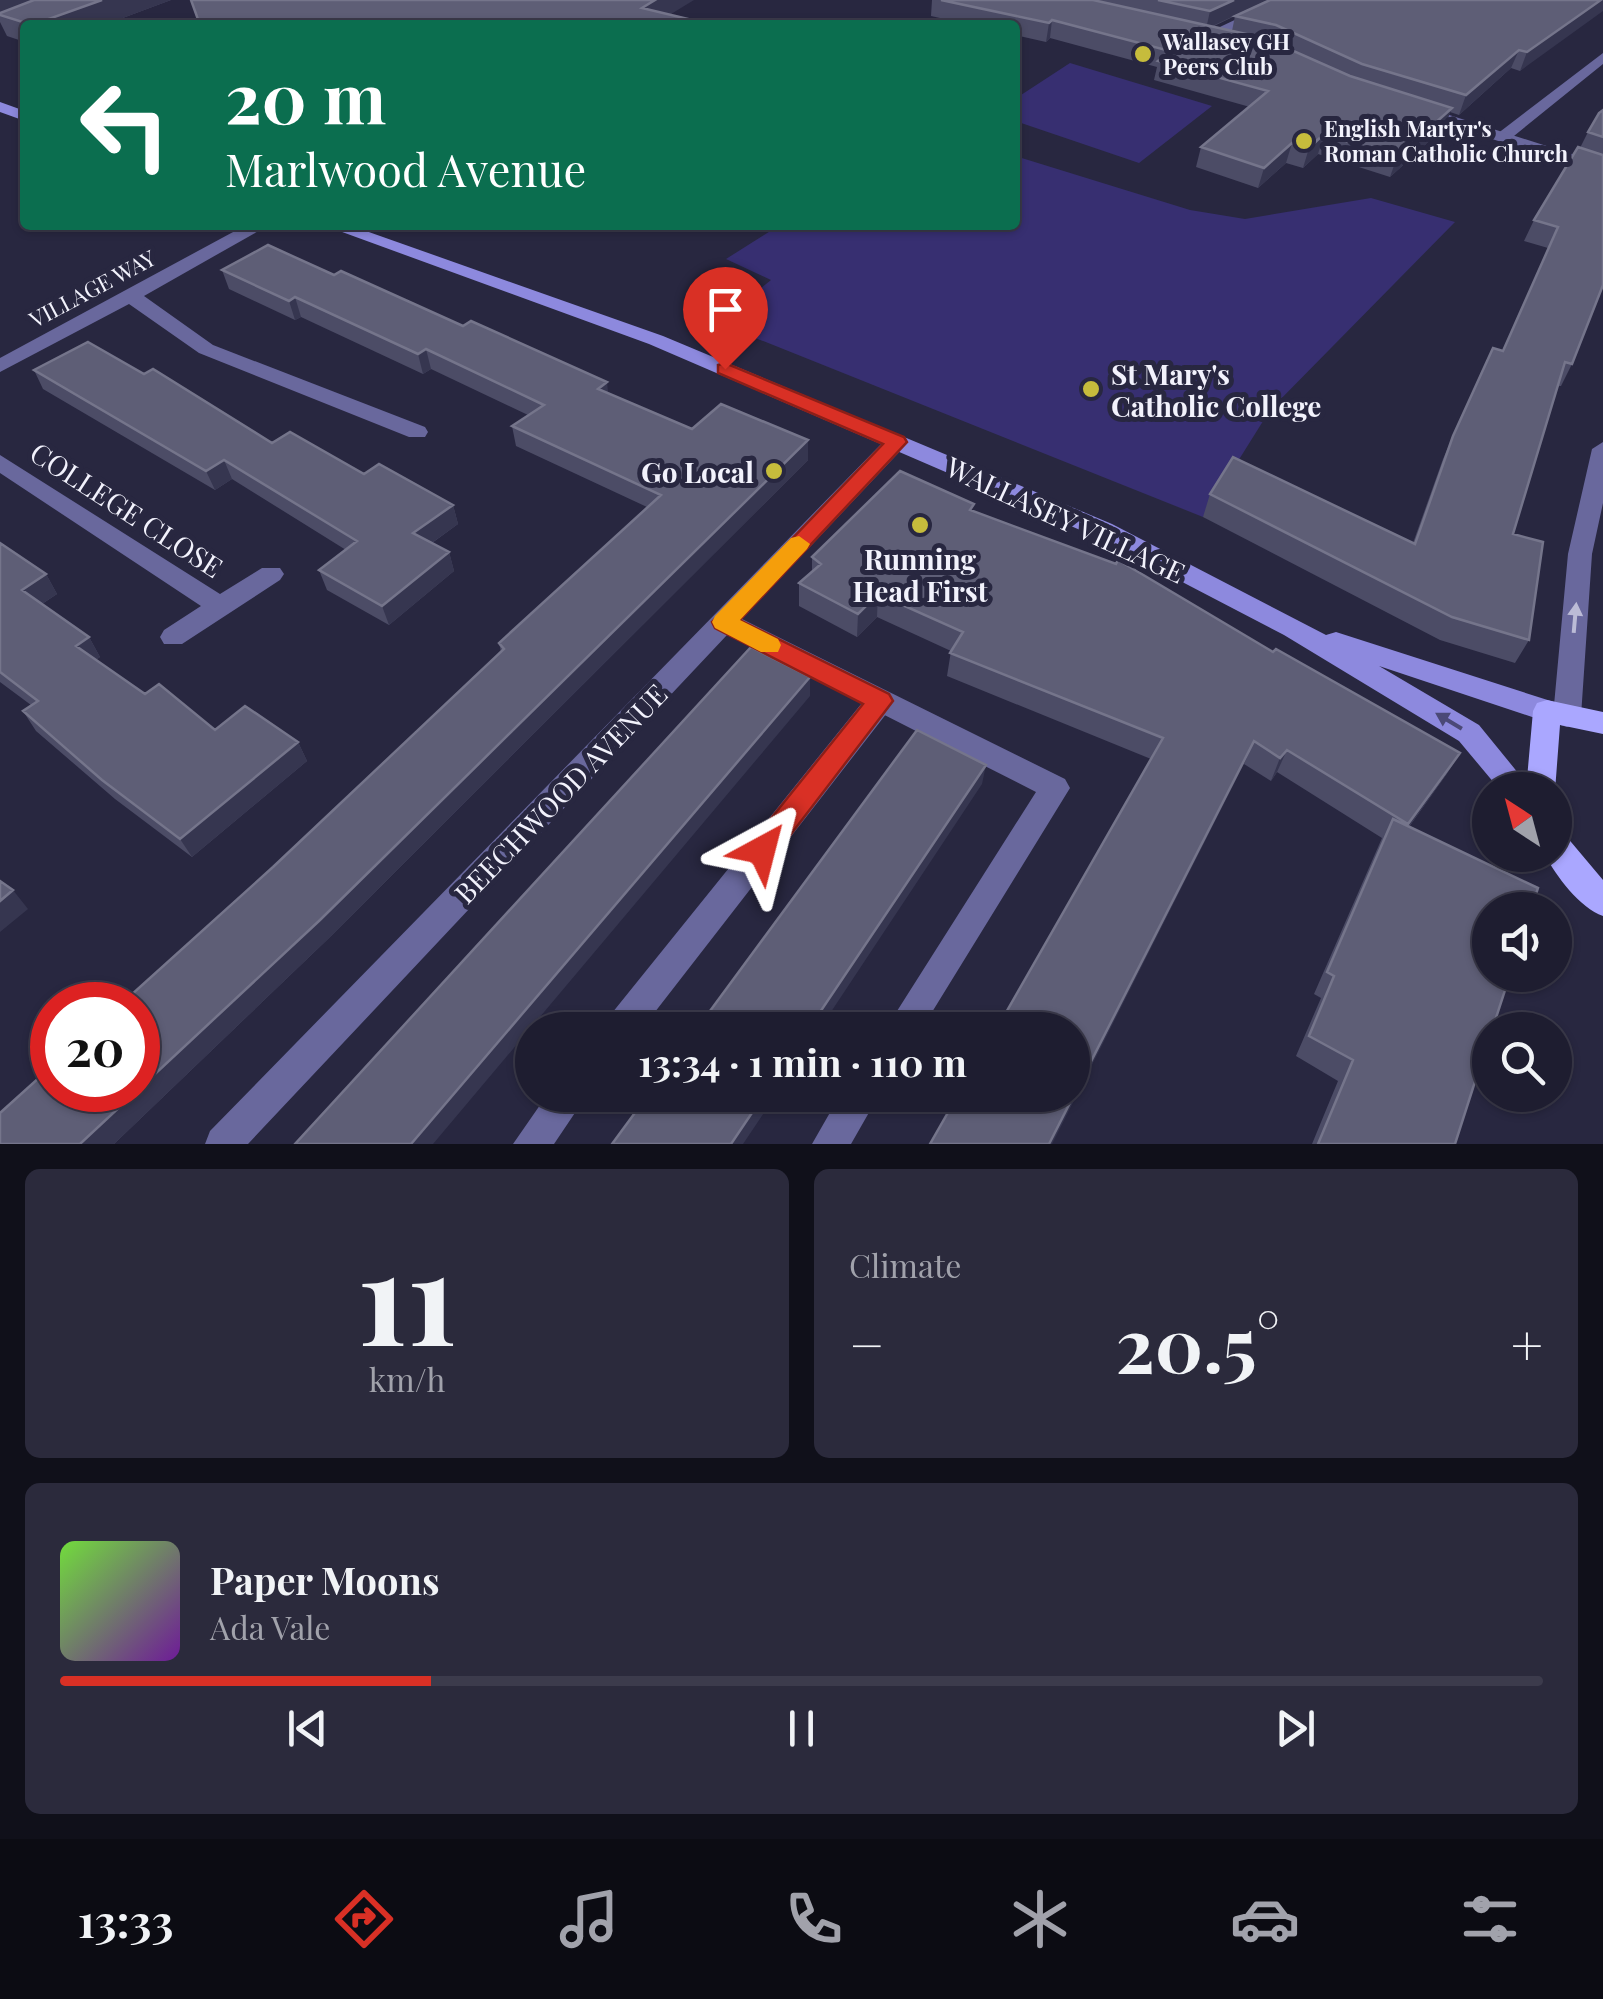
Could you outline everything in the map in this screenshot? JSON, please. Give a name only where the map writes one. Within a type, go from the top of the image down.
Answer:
[{"type":"main road","name":"WALLASEY VILLAGE","points":[[346,230],[656,340],[1102,530],[1293,628],[1469,733],[1502,772]]},
{"type":"main road","name":"WALLASEY VILLAGE","points":[[1293,628],[1557,713]]},
{"type":"main road","points":[[1545,772],[1557,713],[1603,724]]},
{"type":"main road","points":[[1572,869],[1603,902]]},
{"type":"street","points":[[1210,35],[1288,0]]},
{"type":"street","points":[[1193,32],[1228,40]]},
{"type":"street","points":[[1503,137],[1603,56]]},
{"type":"street","points":[[1401,105],[1603,170]]},
{"type":"street","name":"VILLAGE WAY","points":[[6,356],[130,296],[251,230]]},
{"type":"street","points":[[130,296],[206,349],[417,432]]},
{"type":"street","name":"BEECHWOOD AVENUE","points":[[224,1144],[896,442]]},
{"type":"street","points":[[1557,713],[1580,554],[1603,449]]},
{"type":"street","name":"COLLEGE CLOSE","points":[[0,462],[221,606]]},
{"type":"street","name":"COLLEGE CLOSE","points":[[173,636],[271,574]]},
{"type":"street","points":[[724,622],[1055,788],[913,1012]]},
{"type":"street","points":[[634,1012],[880,701]]},
{"type":"street","points":[[530,1144],[555,1112]]},
{"type":"street","points":[[830,1144],[850,1112]]},
{"type":"shaded area","points":[[1070,63],[1212,106],[1139,163],[1020,123],[1020,96]]},
{"type":"shaded area","name":"St Mary's Catholic College","points":[[1020,158],[1190,210],[1245,219],[1371,198],[1455,222],[1270,410],[1203,517],[718,323],[771,280],[726,259],[772,230],[1020,230]]},
{"type":"building","points":[[34,0],[102,0],[46,20],[20,21],[0,13]]},
{"type":"building","points":[[191,0],[655,0],[642,8],[692,20],[198,20]]},
{"type":"building","points":[[941,0],[1093,0],[1264,38],[1350,76],[1452,108],[1397,157],[1324,134],[1309,148],[1292,143],[1264,168],[1201,147],[1268,91],[1158,61],[1170,51],[1052,20],[1049,23]]},
{"type":"building","points":[[1158,0],[1234,0],[1210,11]]},
{"type":"building","points":[[1270,0],[1601,0],[1527,52],[1519,50],[1466,95],[1362,64],[1276,25],[1235,16]]},
{"type":"building","points":[[1603,110],[1603,137],[1588,132]]},
{"type":"building","points":[[1578,147],[1603,155],[1603,285],[1572,364],[1565,362],[1513,534],[1543,542],[1529,640],[1452,617],[1210,494],[1233,457],[1415,544],[1453,436],[1493,348],[1503,351],[1558,227],[1534,220]]},
{"type":"building","points":[[268,245],[334,275],[341,271],[463,326],[471,321],[607,382],[598,389],[692,429],[721,404],[808,440],[320,920],[160,1069],[160,982],[146,982],[504,649],[499,643],[661,495],[512,426],[544,405],[426,349],[418,354],[295,297],[289,301],[222,270]]},
{"type":"building","points":[[88,342],[144,374],[153,369],[272,443],[290,432],[364,474],[379,464],[453,505],[413,533],[449,552],[382,606],[319,570],[357,541],[224,460],[206,471],[34,370]]},
{"type":"building","points":[[900,471],[974,504],[970,510],[1116,564],[1118,560],[1273,652],[1276,649],[1460,753],[1408,824],[1287,750],[1280,758],[1254,741],[1090,1063],[1090,1012],[1006,1012],[1163,738],[950,653],[963,632],[878,594],[858,614],[799,583],[821,564],[812,557]]},
{"type":"building","points":[[0,543],[46,574],[22,590],[89,637],[76,646],[145,694],[159,684],[215,730],[245,706],[298,742],[180,839],[102,780],[23,711],[38,701],[0,672]]},
{"type":"building","points":[[751,647],[810,677],[524,1012],[515,1012],[515,1022],[411,1144],[295,1144]]},
{"type":"building","points":[[917,730],[986,765],[820,1012],[709,1012]]},
{"type":"building","points":[[1393,819],[1472,857],[1472,872],[1504,872],[1538,888],[1537,892],[1472,892],[1472,992],[1504,992],[1498,1012],[1472,1012],[1472,1091],[1455,1144],[1318,1144],[1353,1060],[1309,1036],[1334,976],[1327,972]]},
{"type":"building","points":[[0,881],[13,890],[0,901]]},
{"type":"building","points":[[30,1086],[30,1112],[114,1112],[80,1144],[0,1144],[0,1113]]},
{"type":"building","points":[[636,1112],[753,1112],[731,1144],[612,1144]]},
{"type":"building","points":[[948,1112],[1065,1112],[1049,1144],[930,1144]]},
{"type":"slow traffic","points":[[769,645],[724,622],[799,544]]},
{"type":"place","name":"Wallasey GH Peers Club","points":[[1143,54]]},
{"type":"place","name":"English Martyr's Roman Catholic Church","points":[[1304,141]]},
{"type":"place","name":"St Mary's Catholic College","points":[[1091,389]]},
{"type":"place","name":"Go Local","points":[[774,471]]},
{"type":"place","name":"Running Head First","points":[[920,525]]},
{"type":"route","points":[[725,369],[896,442],[724,622],[880,701],[762,850]]}]
